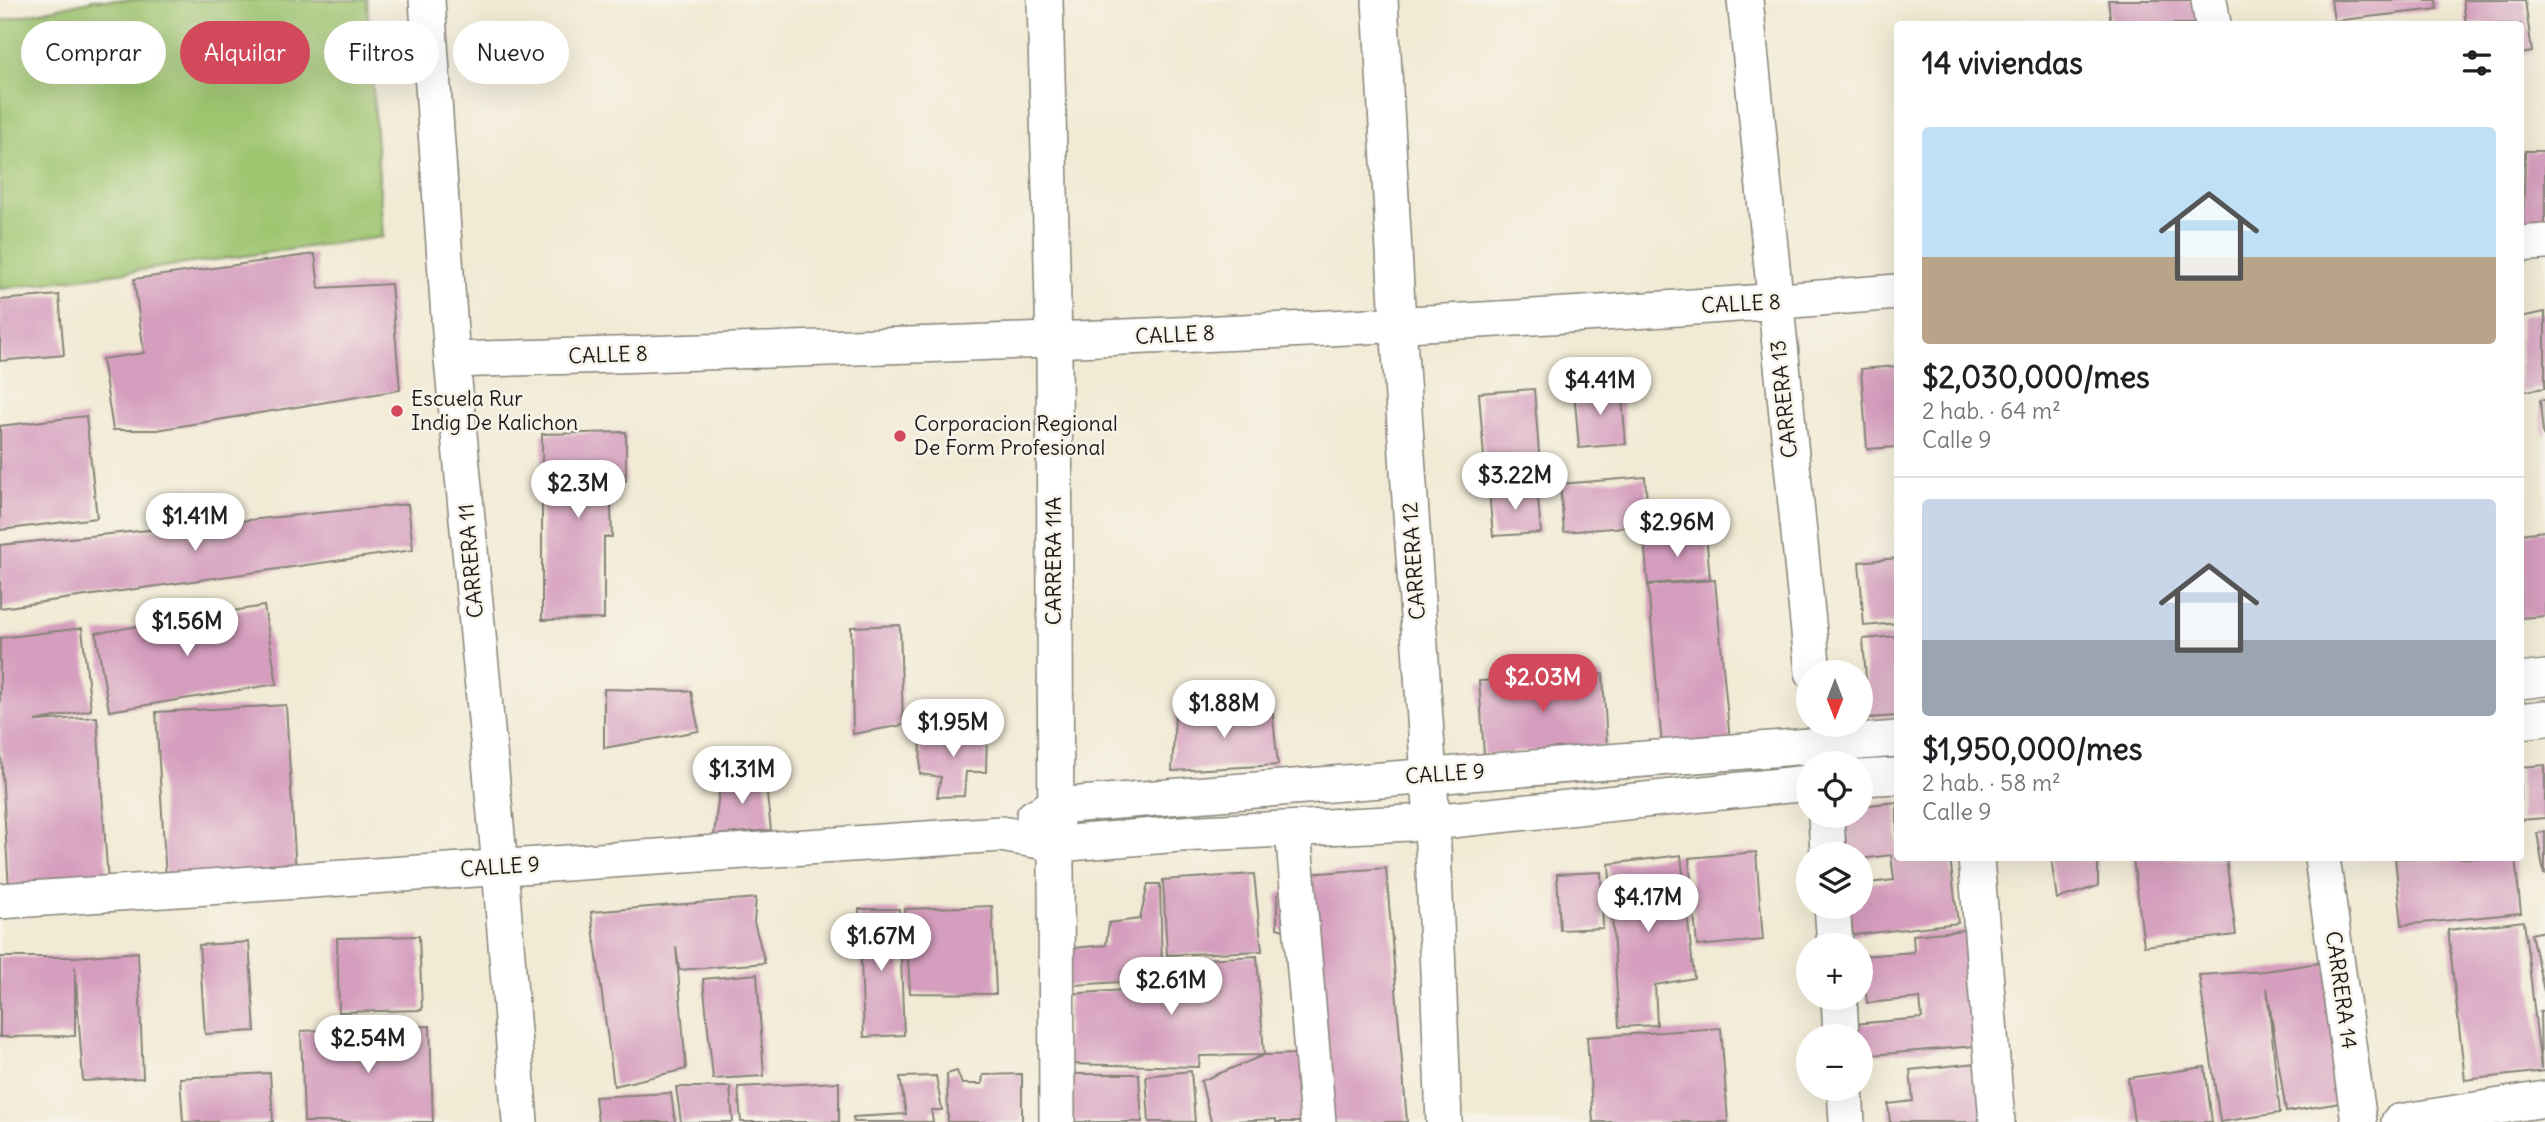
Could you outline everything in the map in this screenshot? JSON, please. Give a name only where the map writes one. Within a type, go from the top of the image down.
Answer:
[{"type":"street","name":"CARRERA 11","points":[[427,0],[452,360],[500,867],[520,1122]]},
{"type":"street","name":"CARRERA 11A","points":[[1045,0],[1054,341],[1057,1122]]},
{"type":"street","name":"CARRERA 12","points":[[1380,0],[1398,323],[1433,822],[1444,1122]]},
{"type":"street","name":"CARRERA 13","points":[[1745,0],[1812,660]]},
{"type":"street","points":[[2209,0],[2212,21]]},
{"type":"street","points":[[2524,244],[2545,242]]},
{"type":"street","name":"CALLE 8","points":[[452,360],[1054,341],[1774,302],[1894,292]]},
{"type":"street","points":[[2524,681],[2545,678]]},
{"type":"street","points":[[2524,721],[2545,718]]},
{"type":"street","name":"CALLE 9","points":[[1001,834],[1055,806],[1894,739]]},
{"type":"street","points":[[1873,777],[1894,776]]},
{"type":"street","name":"CALLE 9","points":[[0,901],[1001,834],[1057,844],[1180,834],[1433,822],[1796,784]]},
{"type":"street","points":[[1293,830],[1318,1122]]},
{"type":"street","points":[[1976,861],[1997,1122]]},
{"type":"street","name":"CARRERA 14","points":[[2322,861],[2359,1122]]},
{"type":"street","points":[[2399,1122],[2545,1099]]},
{"type":"street","points":[[1846,1101],[1847,1122]]},
{"type":"green space","points":[[94,0],[367,0],[368,21],[324,21],[324,84],[373,84],[383,237],[0,289],[0,21]]},
{"type":"building","points":[[2108,0],[2201,0],[2204,21],[2111,21]]},
{"type":"building","points":[[2331,0],[2436,0],[2437,9],[2334,21]]},
{"type":"building","points":[[2463,0],[2525,0],[2532,52],[2524,53],[2524,21],[2466,21]]},
{"type":"building","points":[[2525,151],[2545,151],[2545,234],[2524,234]]},
{"type":"building","points":[[315,254],[319,288],[391,284],[400,390],[157,430],[113,430],[102,359],[144,353],[134,279]]},
{"type":"building","points":[[59,295],[64,355],[0,361],[0,300]]},
{"type":"building","points":[[2545,312],[2545,388],[2524,391],[2524,316]]},
{"type":"building","points":[[1894,366],[1894,447],[1867,449],[1861,369]]},
{"type":"building","points":[[1621,386],[1626,444],[1579,448],[1574,390]]},
{"type":"building","points":[[1534,389],[1540,465],[1485,470],[1479,393]]},
{"type":"building","points":[[2540,400],[2545,400],[2543,435]]},
{"type":"building","points":[[86,416],[97,518],[0,530],[0,426]]},
{"type":"building","points":[[626,432],[626,481],[610,481],[612,537],[604,537],[604,619],[542,620],[542,434]]},
{"type":"building","points":[[1645,477],[1649,525],[1564,532],[1560,484]]},
{"type":"building","points":[[1537,488],[1541,533],[1493,536],[1489,492]]},
{"type":"building","points":[[408,504],[413,550],[0,608],[0,545]]},
{"type":"building","points":[[2545,531],[2545,616],[2524,618],[2524,534]]},
{"type":"building","points":[[1706,534],[1710,579],[1648,584],[1644,540]]},
{"type":"building","points":[[1894,558],[1894,623],[1864,626],[1859,562]]},
{"type":"building","points":[[1715,580],[1731,752],[1663,758],[1648,585]]},
{"type":"building","points":[[264,606],[277,684],[109,711],[96,633]]},
{"type":"building","points":[[900,625],[903,725],[853,734],[851,627]]},
{"type":"building","points":[[82,628],[91,710],[35,721],[97,717],[108,884],[9,890],[0,738],[0,638]]},
{"type":"building","points":[[1894,636],[1894,716],[1873,718],[1873,660],[1865,660],[1863,639]]},
{"type":"building","points":[[1603,674],[1607,746],[1484,755],[1479,681]]},
{"type":"building","points":[[604,689],[691,691],[699,731],[604,748]]},
{"type":"building","points":[[286,705],[296,873],[166,880],[156,712]]},
{"type":"building","points":[[1272,709],[1278,765],[1172,771],[1175,715]]},
{"type":"building","points":[[921,731],[987,733],[986,772],[966,772],[964,796],[937,797],[941,777],[920,774]]},
{"type":"building","points":[[2545,765],[2545,818],[2524,820],[2524,767]]},
{"type":"building","points":[[721,775],[765,778],[771,830],[714,835]]},
{"type":"building","points":[[1894,802],[1894,861],[1950,861],[1958,923],[1853,933],[1851,919],[1873,919],[1873,882],[1894,880],[1891,855],[1873,857],[1873,842],[1846,842],[1844,828],[1873,828],[1873,805]]},
{"type":"building","points":[[2545,832],[2545,874],[2544,874],[2537,833]]},
{"type":"building","points":[[1756,852],[1763,940],[1697,946],[1689,858]]},
{"type":"building","points":[[1681,855],[1694,978],[1655,985],[1657,1025],[1619,1027],[1609,864]]},
{"type":"building","points":[[2051,861],[2098,861],[2098,886],[2057,899]]},
{"type":"building","points":[[2133,861],[2226,861],[2236,935],[2144,946]]},
{"type":"building","points":[[2395,861],[2515,861],[2521,913],[2402,925]]},
{"type":"building","points":[[1386,868],[1407,1122],[1328,1122],[1307,874]]},
{"type":"building","points":[[1601,872],[1603,928],[1560,930],[1557,874]]},
{"type":"building","points":[[1254,874],[1262,951],[1167,955],[1163,880]]},
{"type":"building","points":[[1295,881],[1313,1122],[1276,1122],[1276,1119],[1211,1122],[1201,1081],[1264,1055],[1299,1054],[1296,934],[1277,928],[1277,895]]},
{"type":"building","points":[[1148,884],[1160,884],[1162,969],[1122,971],[1120,982],[1059,986],[1073,948],[1106,945],[1109,923],[1140,919]]},
{"type":"building","points":[[756,898],[754,922],[765,963],[679,970],[676,946],[686,1069],[614,1086],[591,912]]},
{"type":"building","points":[[992,906],[996,994],[910,993],[905,909]]},
{"type":"building","points":[[859,909],[899,909],[904,1035],[864,1037]]},
{"type":"building","points":[[2524,921],[2541,1069],[2540,1012],[2545,1011],[2545,1071],[2465,1080],[2448,930]]},
{"type":"building","points":[[1965,930],[1975,1046],[1873,1055],[1873,1024],[1854,1024],[1922,1018],[1920,998],[1873,1002],[1873,955],[1914,952],[1913,935]]},
{"type":"building","points":[[2545,931],[2545,991],[2544,991],[2531,934]]},
{"type":"building","points":[[419,936],[422,1010],[339,1012],[337,938]]},
{"type":"building","points":[[249,942],[255,1031],[205,1034],[199,945]]},
{"type":"building","points":[[138,952],[143,1078],[83,1081],[75,967],[75,1036],[0,1037],[0,957],[75,957]]},
{"type":"building","points":[[1257,956],[1264,1055],[1200,1056],[1199,1067],[1065,1064],[1069,994],[1124,990],[1125,982],[1167,980],[1167,961]]},
{"type":"building","points":[[2326,962],[2346,1102],[2286,1112],[2267,988],[2280,1113],[2220,1122],[2199,975],[2265,971]]},
{"type":"building","points":[[757,974],[764,1076],[713,1079],[703,979]]},
{"type":"building","points":[[430,1026],[433,1122],[304,1122],[301,1031]]},
{"type":"building","points":[[1721,1028],[1728,1122],[1593,1122],[1587,1037]]},
{"type":"building","points":[[1986,1062],[1993,1122],[1890,1122],[1888,1104],[1913,1101],[1910,1070]]},
{"type":"building","points":[[2205,1067],[2212,1122],[2134,1122],[2128,1078]]},
{"type":"building","points":[[957,1071],[962,1084],[982,1084],[983,1075],[1022,1074],[1022,1122],[948,1122],[947,1074]]},
{"type":"building","points":[[1191,1071],[1195,1122],[1149,1122],[1146,1076]]},
{"type":"building","points":[[270,1073],[273,1122],[183,1122],[180,1078]]},
{"type":"building","points":[[1073,1074],[1139,1074],[1142,1122],[1071,1122]]},
{"type":"building","points":[[936,1076],[942,1110],[931,1110],[933,1122],[854,1122],[853,1117],[906,1114],[900,1077]]},
{"type":"building","points":[[839,1082],[839,1122],[741,1122],[738,1087]]},
{"type":"building","points":[[676,1087],[730,1087],[733,1122],[681,1122]]},
{"type":"building","points":[[671,1093],[675,1122],[598,1122],[595,1097]]},
{"type":"place","name":"Escuela Rur Indig De Kalichon","points":[[397,411]]},
{"type":"place","name":"Corporacion Regional De Form Profesional","points":[[900,436]]}]
